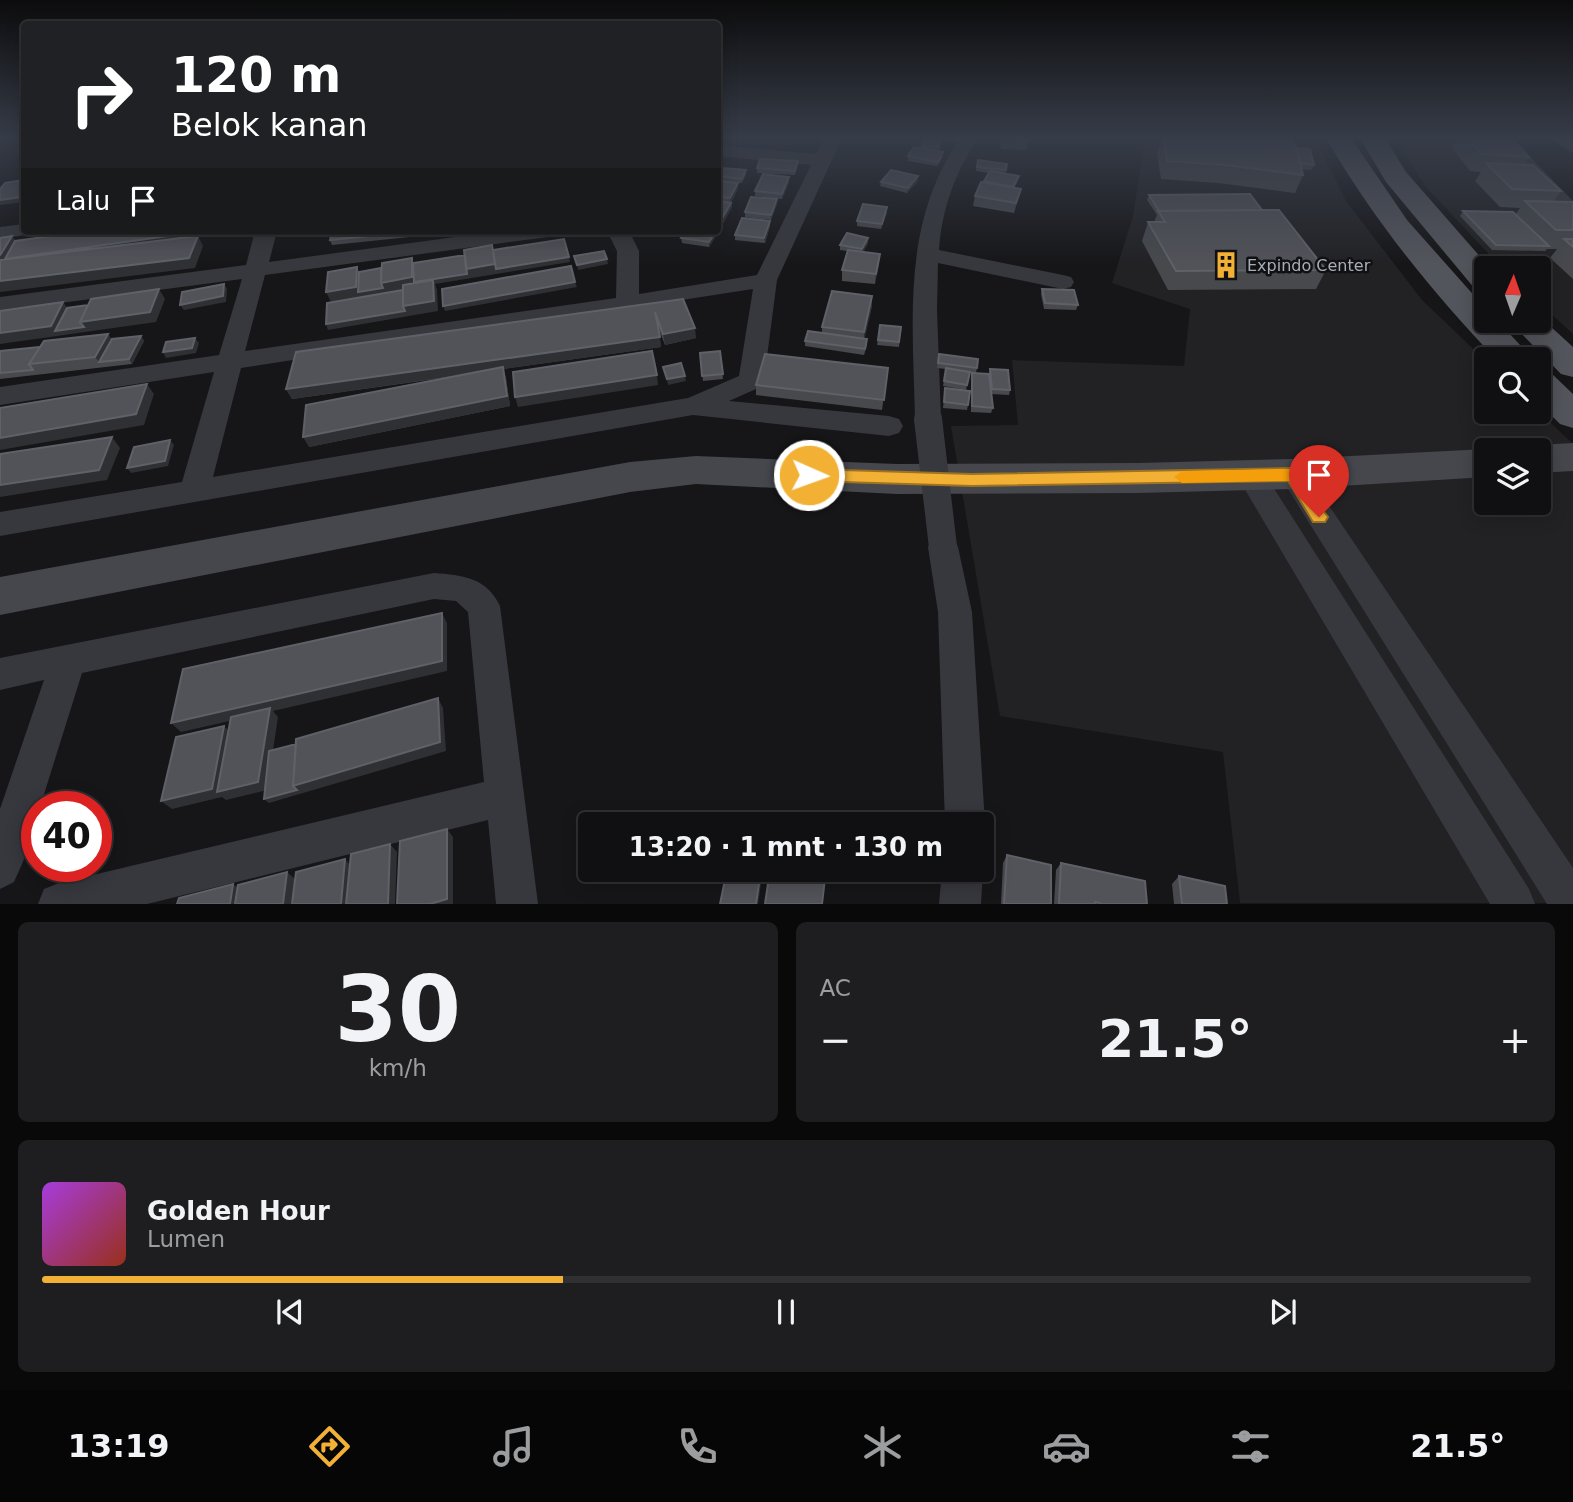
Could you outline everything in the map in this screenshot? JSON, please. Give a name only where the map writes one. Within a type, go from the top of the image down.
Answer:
[{"type":"main road","points":[[1363,180],[1444,282],[1518,338],[1573,366]]},
{"type":"main road","points":[[1399,180],[1474,268]]},
{"type":"main road","points":[[1551,394],[1573,415]]},
{"type":"street","points":[[694,406],[751,380],[766,280],[812,180]]},
{"type":"street","points":[[946,180],[932,215],[926,254],[928,419],[943,547],[955,612],[964,812]]},
{"type":"street","points":[[1541,180],[1573,213]]},
{"type":"street","points":[[1550,190],[1573,188]]},
{"type":"street","points":[[0,233],[21,230]]},
{"type":"street","points":[[195,489],[265,235]]},
{"type":"street","points":[[0,304],[519,235]]},
{"type":"street","points":[[623,241],[627,303]]},
{"type":"street","points":[[926,254],[1063,282]]},
{"type":"street","points":[[0,396],[766,280]]},
{"type":"street","points":[[0,524],[694,406],[889,425]]},
{"type":"street","points":[[1551,458],[1573,457]]},
{"type":"street","points":[[0,596],[630,477],[683,472],[972,480],[1251,476],[1474,464]]},
{"type":"street","points":[[1293,474],[1572,904]]},
{"type":"street","points":[[1251,476],[1514,904]]},
{"type":"street","points":[[0,674],[435,586],[464,589],[484,606],[517,904]]},
{"type":"street","points":[[0,868],[69,659]]},
{"type":"street","points":[[59,904],[507,796]]},
{"type":"street","points":[[960,904],[961,882]]},
{"type":"shaded area","points":[[1139,180],[1336,180],[1346,201],[1422,300],[1474,350],[1474,424],[1551,423],[1573,444],[1573,903],[1240,903],[1223,752],[1000,716],[951,426],[1018,425],[1012,360],[1184,366],[1190,309],[1112,283],[1133,216]]},
{"type":"shaded area","points":[[1422,180],[1530,180],[1573,227],[1573,334],[1551,314],[1551,256],[1491,256]]},
{"type":"building","points":[[21,180],[21,197],[0,200],[0,189],[5,183]]},
{"type":"building","points":[[760,180],[788,180],[782,194],[755,191]]},
{"type":"building","points":[[883,180],[915,180],[908,188],[881,182]]},
{"type":"building","points":[[984,180],[1017,180],[1013,187]]},
{"type":"building","points":[[1503,180],[1549,180],[1561,191],[1512,189]]},
{"type":"building","points":[[721,181],[738,183],[730,198],[721,197]]},
{"type":"building","points":[[981,182],[1021,189],[1016,203],[975,196]]},
{"type":"building","points":[[1250,194],[1262,210],[1159,211],[1149,195]]},
{"type":"building","points":[[751,197],[777,199],[771,215],[745,212]]},
{"type":"building","points":[[721,201],[731,203],[721,220]]},
{"type":"building","points":[[1525,201],[1573,202],[1573,230],[1556,230]]},
{"type":"building","points":[[863,204],[887,207],[882,224],[857,221]]},
{"type":"building","name":"Expindo Center","points":[[1279,210],[1326,270],[1176,271],[1148,222],[1165,222],[1158,211]]},
{"type":"building","points":[[1463,211],[1513,212],[1549,246],[1496,245]]},
{"type":"building","points":[[742,218],[770,221],[764,238],[735,235]]},
{"type":"building","points":[[847,233],[868,238],[862,249],[840,245]]},
{"type":"building","points":[[59,235],[175,235],[5,259],[15,241]]},
{"type":"building","points":[[331,235],[378,235],[330,240]]},
{"type":"building","points":[[683,235],[713,235],[709,242],[681,238]]},
{"type":"building","points":[[12,236],[1,254],[0,255],[0,238]]},
{"type":"building","points":[[198,236],[189,258],[0,281],[0,260]]},
{"type":"building","points":[[564,239],[569,257],[496,269],[493,250]]},
{"type":"building","points":[[1564,239],[1573,239],[1573,247]]},
{"type":"building","points":[[492,245],[495,264],[466,269],[464,250]]},
{"type":"building","points":[[848,250],[880,254],[876,274],[842,270]]},
{"type":"building","points":[[604,251],[607,259],[577,265],[574,256]]},
{"type":"building","points":[[465,255],[467,274],[414,282],[413,263]]},
{"type":"building","points":[[412,258],[412,277],[381,283],[382,263]]},
{"type":"building","points":[[571,266],[575,282],[443,306],[442,289]]},
{"type":"building","points":[[357,267],[356,287],[326,292],[328,272]]},
{"type":"building","points":[[381,268],[383,288],[358,292],[359,272]]},
{"type":"building","points":[[433,280],[434,301],[403,306],[403,285]]},
{"type":"building","points":[[224,284],[223,296],[180,305],[182,292]]},
{"type":"building","points":[[159,289],[150,312],[80,322],[91,299]]},
{"type":"building","points":[[1042,289],[1074,290],[1078,305],[1045,303]]},
{"type":"building","points":[[403,290],[405,311],[326,324],[327,303]]},
{"type":"building","points":[[832,291],[872,296],[864,332],[822,327]]},
{"type":"building","points":[[683,299],[695,328],[663,334],[655,312],[660,337],[286,389],[296,352]]},
{"type":"building","points":[[63,302],[51,326],[0,333],[0,311]]},
{"type":"building","points":[[88,305],[80,322],[84,327],[55,331],[67,308]]},
{"type":"building","points":[[880,325],[901,327],[899,342],[878,340]]},
{"type":"building","points":[[808,331],[867,339],[865,349],[805,341]]},
{"type":"building","points":[[108,334],[95,357],[29,364],[44,341]]},
{"type":"building","points":[[141,336],[129,359],[99,362],[112,339]]},
{"type":"building","points":[[195,338],[192,348],[163,352],[166,342]]},
{"type":"building","points":[[40,347],[29,364],[33,370],[0,373],[0,351]]},
{"type":"building","points":[[652,351],[657,375],[515,397],[513,372]]},
{"type":"building","points":[[720,351],[723,374],[702,376],[700,353]]},
{"type":"building","points":[[765,354],[888,368],[884,400],[756,385]]},
{"type":"building","points":[[939,354],[978,359],[977,368],[938,363]]},
{"type":"building","points":[[681,363],[685,376],[667,379],[663,367]]},
{"type":"building","points":[[503,367],[507,396],[303,437],[306,405]]},
{"type":"building","points":[[946,368],[970,372],[967,385],[944,381]]},
{"type":"building","points":[[990,369],[1008,370],[1010,390],[992,389]]},
{"type":"building","points":[[972,373],[989,374],[993,408],[972,406]]},
{"type":"building","points":[[147,384],[136,414],[0,438],[0,408]]},
{"type":"building","points":[[945,388],[970,391],[968,405],[944,402]]},
{"type":"building","points":[[112,437],[99,470],[0,485],[0,454]]},
{"type":"building","points":[[170,440],[165,461],[127,468],[134,447]]},
{"type":"building","points":[[442,613],[442,661],[171,723],[183,669]]},
{"type":"building","points":[[438,698],[440,742],[293,786],[296,739]]},
{"type":"building","points":[[270,708],[258,782],[217,792],[231,717]]},
{"type":"building","points":[[224,726],[212,789],[161,801],[176,737]]},
{"type":"building","points":[[296,744],[293,786],[297,790],[264,799],[269,751]]},
{"type":"building","points":[[447,829],[447,899],[430,904],[397,904],[400,841]]},
{"type":"building","points":[[390,844],[388,904],[346,904],[351,854]]},
{"type":"building","points":[[1007,855],[1051,865],[1051,904],[1004,904]]},
{"type":"building","points":[[345,859],[341,904],[292,904],[296,872]]},
{"type":"building","points":[[1061,863],[1145,881],[1147,904],[1059,904]]},
{"type":"building","points":[[287,872],[283,904],[235,904],[238,885]]},
{"type":"building","points":[[1179,876],[1225,886],[1227,904],[1182,904]]},
{"type":"building","points":[[725,882],[759,882],[756,904],[720,904]]},
{"type":"building","points":[[768,882],[825,882],[822,904],[765,904]]},
{"type":"building","points":[[233,884],[230,904],[177,904],[179,898]]},
{"type":"slow traffic","points":[[1182,477],[1289,475]]},
{"type":"place","name":"Expindo Center","points":[[1226,265]]},
{"type":"route","points":[[809,475],[972,480],[1293,474],[1319,517]]}]
